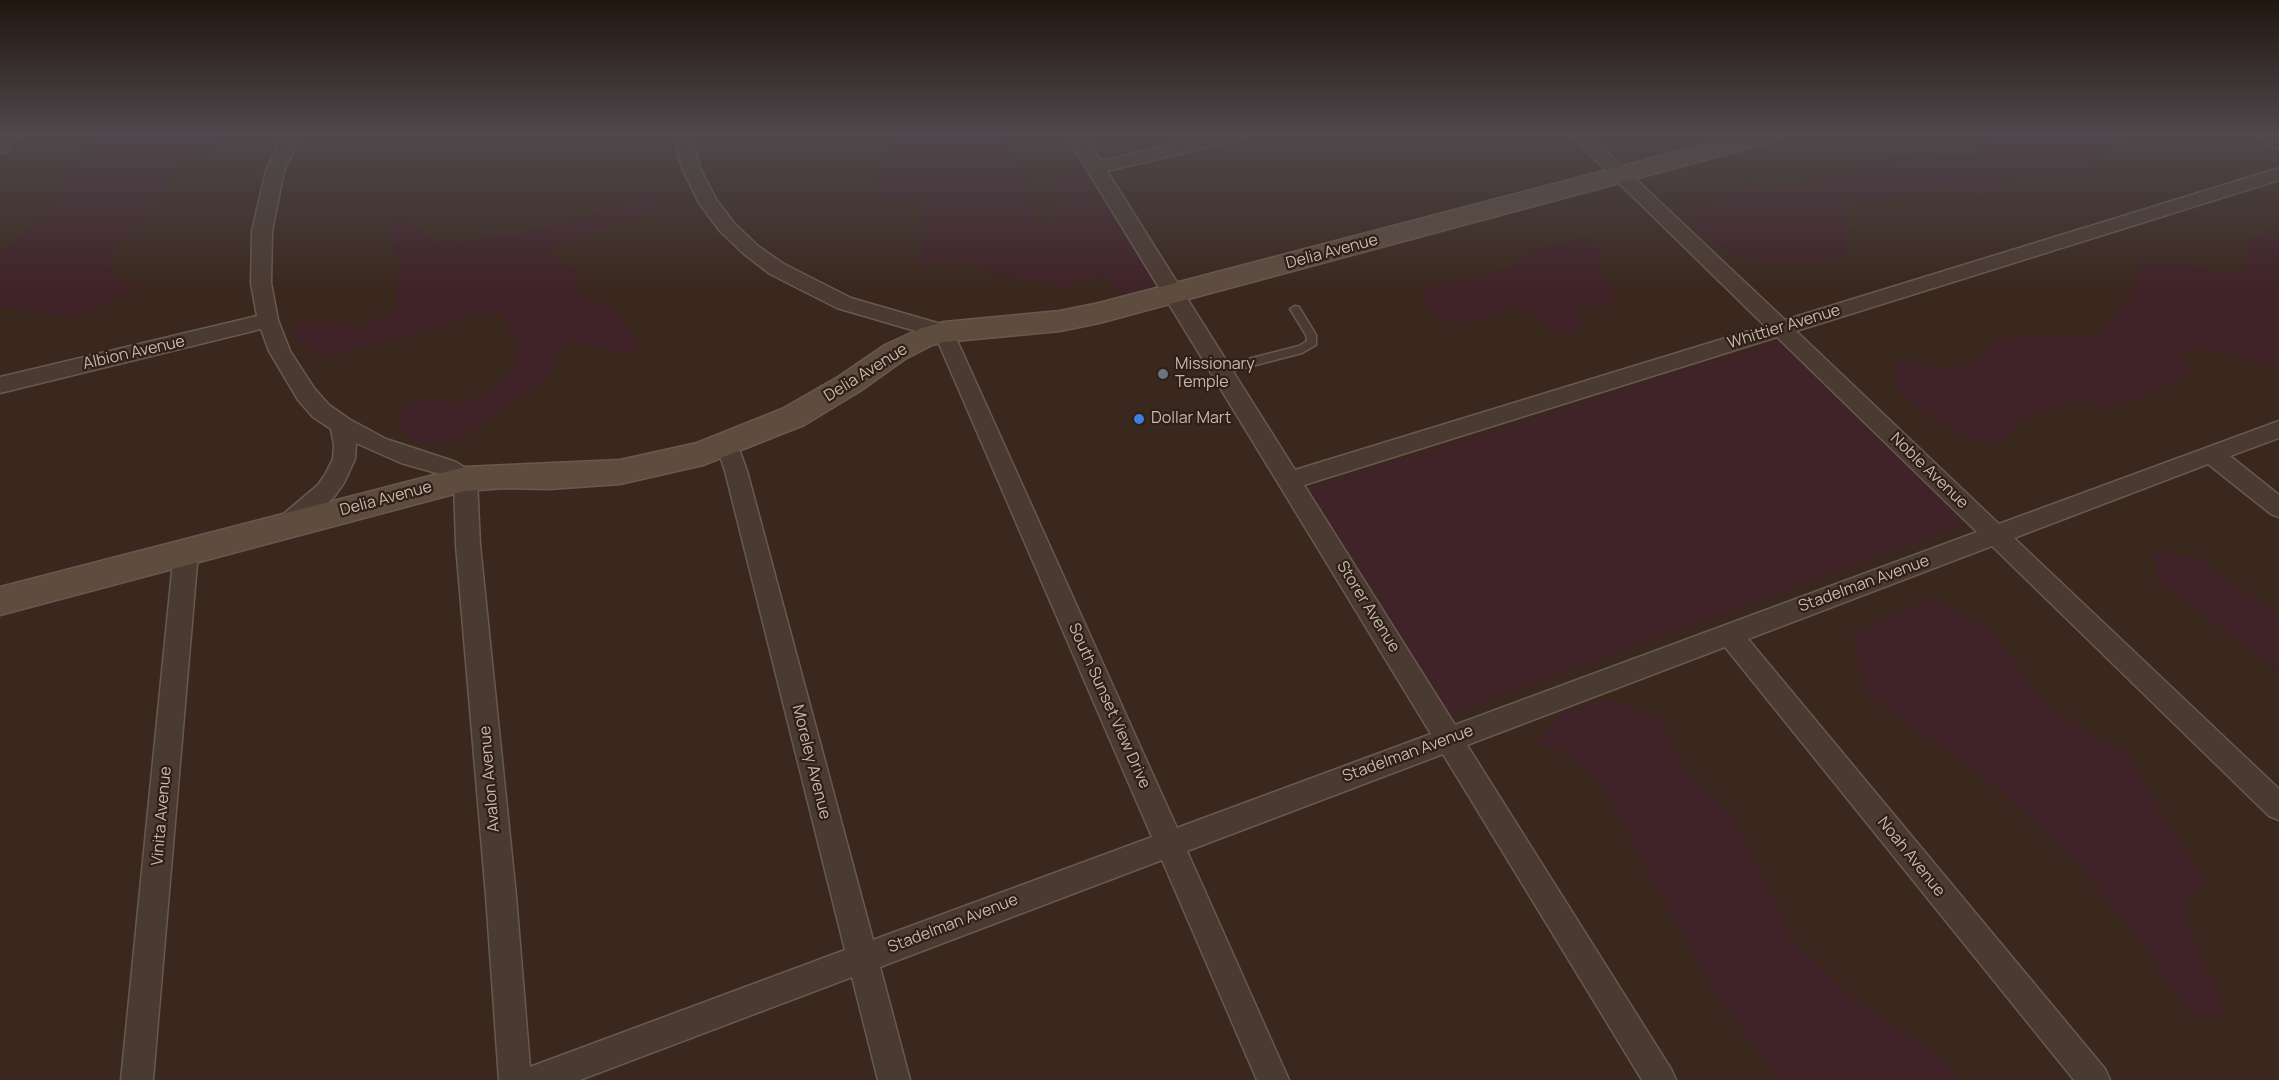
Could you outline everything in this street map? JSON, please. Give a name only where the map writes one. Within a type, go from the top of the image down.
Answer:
[{"type":"street","points":[[272,185],[262,231],[261,284],[268,320],[280,351],[306,394],[321,411],[378,445],[448,468],[465,479]]},
{"type":"street","points":[[699,185],[708,203],[727,227],[759,256],[796,281],[844,303],[944,332]]},
{"type":"street","name":"Storer Avenue","points":[[1107,185],[1660,1080]]},
{"type":"street","name":"Delia Avenue","points":[[0,601],[465,479],[620,472],[703,453],[793,417],[849,384],[895,352],[922,338],[944,332],[1060,321],[1174,294],[1581,185]]},
{"type":"street","name":"Noble Avenue","points":[[1631,185],[2279,807]]},
{"type":"street","name":"Whittier Avenue","points":[[1289,481],[2242,185]]},
{"type":"street","name":"Albion Avenue","points":[[0,385],[268,320]]},
{"type":"street","name":"South Sunset View Drive","points":[[944,332],[1273,1080]]},
{"type":"street","points":[[288,524],[326,491],[336,477],[344,459],[345,445],[341,425]]},
{"type":"street","name":"Stadelman Avenue","points":[[538,1080],[2279,429]]},
{"type":"street","name":"Moreley Avenue","points":[[727,444],[736,471],[894,1080]]},
{"type":"street","points":[[2212,455],[2279,508]]},
{"type":"street","name":"Avalon Avenue","points":[[465,479],[468,544],[501,896],[515,1080]]},
{"type":"street","name":"Vinita Avenue","points":[[136,1080],[186,552]]},
{"type":"street","name":"Noah Avenue","points":[[1729,634],[2094,1080]]},
{"type":"lane","points":[[1221,370],[1302,349],[1312,342],[1311,335],[1295,309]]},
{"type":"shaded area","points":[[66,185],[169,185],[166,196],[119,241],[108,262],[116,280],[141,287],[77,318],[53,316],[36,310],[0,308],[0,300],[4,294],[0,287],[0,254],[63,197]]},
{"type":"shaded area","points":[[878,185],[1026,185],[1028,205],[1035,219],[1057,222],[1060,185],[1091,185],[1147,267],[1152,278],[1153,289],[1128,300],[1104,277],[1082,280],[1065,289],[1044,282],[1005,277],[957,258],[927,266],[916,257],[927,236],[920,205],[879,198]]},
{"type":"shaded area","points":[[1746,185],[1998,185],[1995,191],[1971,194],[1949,187],[1940,187],[1851,206],[1842,213],[1850,231],[1844,256],[1816,263],[1738,258],[1695,229],[1693,217],[1726,193],[1742,191]]},
{"type":"shaded area","points":[[662,186],[658,203],[646,215],[553,248],[553,259],[575,268],[578,295],[607,306],[617,315],[638,342],[637,353],[614,351],[571,342],[557,354],[551,375],[468,434],[452,441],[417,444],[402,431],[399,411],[418,401],[468,402],[497,387],[511,371],[519,350],[501,314],[473,314],[405,338],[319,356],[294,336],[301,322],[343,322],[359,328],[396,312],[399,263],[389,237],[390,221],[395,214],[416,224],[435,241],[476,242],[492,235],[516,235],[571,222]]},
{"type":"shaded area","points":[[2279,227],[2279,369],[2226,353],[2197,349],[2178,351],[2193,373],[2141,398],[2100,408],[2083,399],[2051,408],[2019,421],[2001,443],[1973,440],[1935,421],[1897,390],[1895,360],[1950,369],[1979,360],[1992,340],[2034,336],[2100,336],[2131,295],[2140,264],[2180,261],[2212,271],[2242,273],[2247,240]]},
{"type":"shaded area","points":[[1583,238],[1601,249],[1602,274],[1614,289],[1615,300],[1605,305],[1574,308],[1583,324],[1573,335],[1553,332],[1532,312],[1515,306],[1492,316],[1466,322],[1449,322],[1430,313],[1423,292],[1436,283],[1473,279],[1507,269],[1534,250]]},
{"type":"shaded area","points":[[1780,340],[1968,523],[1449,715],[1307,489]]},
{"type":"shaded area","points":[[2152,552],[2197,558],[2279,615],[2279,672],[2159,582]]},
{"type":"shaded area","points":[[1934,599],[1988,628],[2044,702],[2090,734],[2127,750],[2157,807],[2208,884],[2183,903],[2193,939],[2226,1011],[2211,1019],[2188,1009],[2134,933],[2078,865],[1998,788],[1867,693],[1859,669],[1854,633]]},
{"type":"shaded area","points":[[1606,699],[1660,718],[1681,765],[1732,815],[1793,941],[1856,1000],[1940,1057],[1962,1080],[1780,1080],[1716,996],[1603,787],[1559,748],[1536,745],[1565,710]]},
{"type":"place","name":"Missionary Temple","points":[[1163,374]]},
{"type":"place","name":"Dollar Mart","points":[[1139,419]]}]
